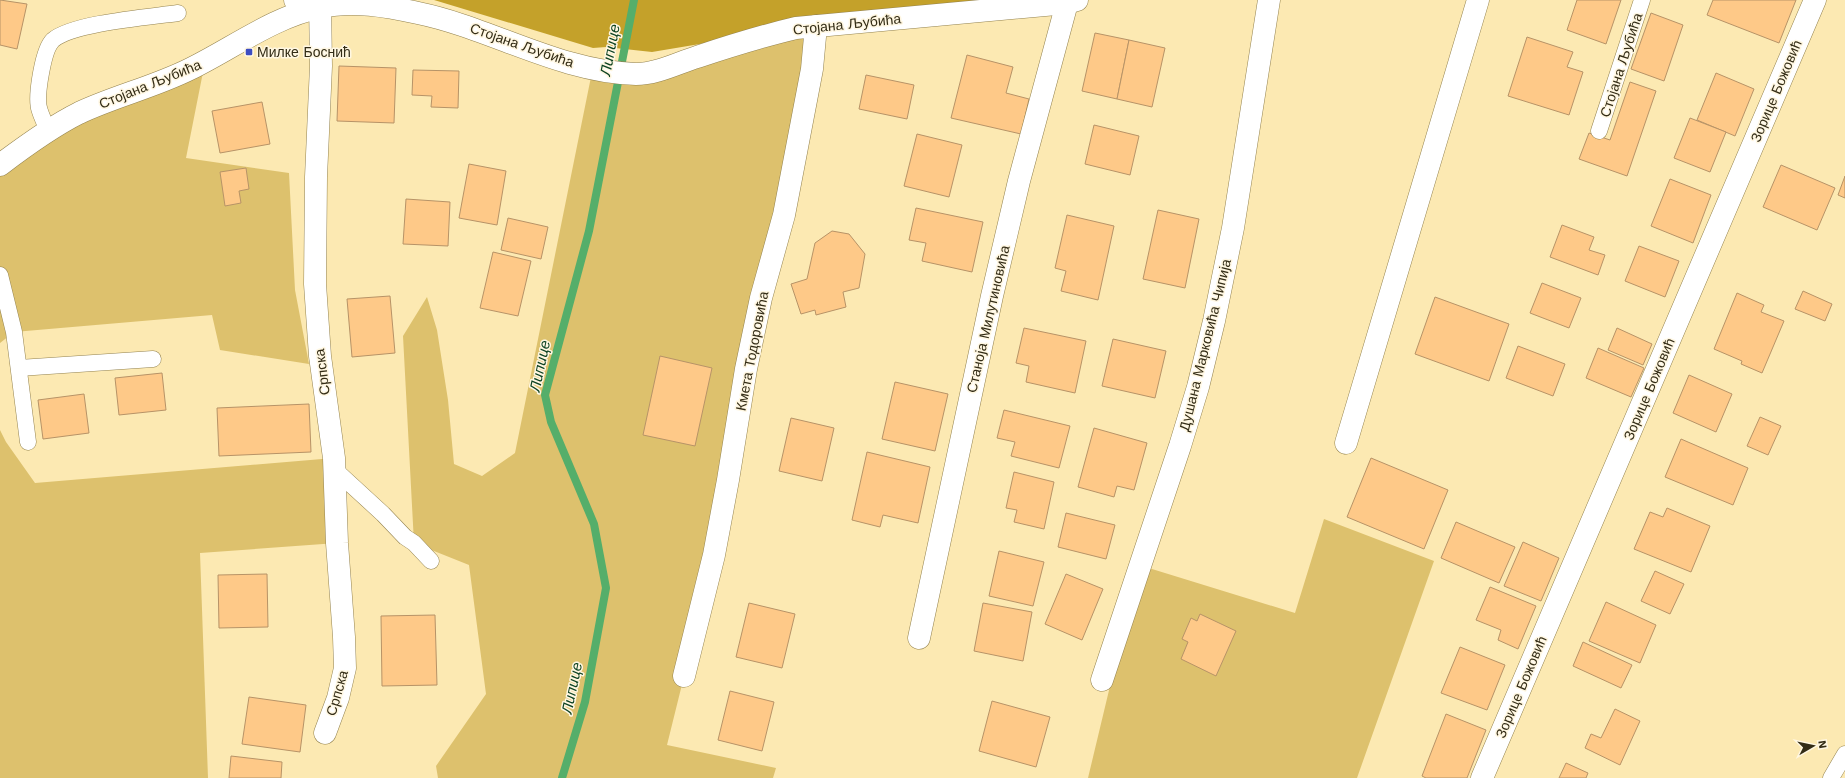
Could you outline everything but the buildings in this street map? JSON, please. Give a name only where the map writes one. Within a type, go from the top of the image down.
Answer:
[{"type":"street","points":[[295,0],[320,3]]},
{"type":"street","name":"Душана Марковића Чипија","points":[[1102,680],[1180,446],[1198,387],[1214,321],[1238,200],[1269,0]]},
{"type":"street","points":[[1346,443],[1478,0]]},
{"type":"street","name":"Зорице Божовић","points":[[1482,778],[1815,0]]},
{"type":"street","name":"Стојана Љубића","points":[[0,165],[48,131],[78,114],[97,105],[175,77],[288,17],[320,3],[368,4],[419,13],[462,24],[563,61],[605,70],[634,74],[652,72],[770,34],[816,26],[1072,1]]},
{"type":"street","name":"Станоја Милутиновића","points":[[919,638],[992,296],[1019,181],[1072,1]]},
{"type":"street","name":"Српска","points":[[320,3],[321,66],[316,177],[315,284],[320,356],[334,458],[337,543],[345,668],[338,698],[325,733]]},
{"type":"street","name":"Кмета Тодоровића","points":[[684,676],[714,555],[746,368],[761,298],[784,215],[812,69],[816,26]]},
{"type":"lane","name":"Стојана Љубића","points":[[1599,130],[1642,0]]},
{"type":"lane","points":[[48,131],[39,107],[40,72],[52,41],[63,34],[95,25],[178,13]]},
{"type":"lane","points":[[0,275],[14,332],[28,442]]},
{"type":"lane","points":[[19,368],[153,359]]},
{"type":"lane","points":[[334,469],[405,537],[414,543],[431,561]]},
{"type":"lane","points":[[1831,778],[1845,754]]},
{"type":"shaded area","points":[[434,0],[1062,0],[796,28],[652,52],[606,47],[593,48]]},
{"type":"shaded area","points":[[816,26],[714,555],[667,745],[776,768],[773,778],[438,778],[436,766],[486,694],[469,565],[414,543],[403,336],[427,297],[437,330],[448,400],[454,464],[482,476],[515,453],[593,67],[634,74]]},
{"type":"shaded area","points":[[205,62],[186,158],[289,173],[295,290],[309,364],[220,350],[212,315],[14,332],[0,343],[0,164]]},
{"type":"shaded area","points":[[0,430],[6,442],[35,483],[334,458],[337,543],[200,553],[208,778],[0,778]]},
{"type":"shaded area","points":[[1324,519],[1434,561],[1357,778],[1088,778],[1139,565],[1295,613]]},
{"type":"waterway","name":"Липице","points":[[562,778],[585,702],[606,588],[594,524],[551,422],[545,395],[589,231],[634,0]]},
{"type":"place","name":"Милке Боснић","points":[[249,52]]}]
